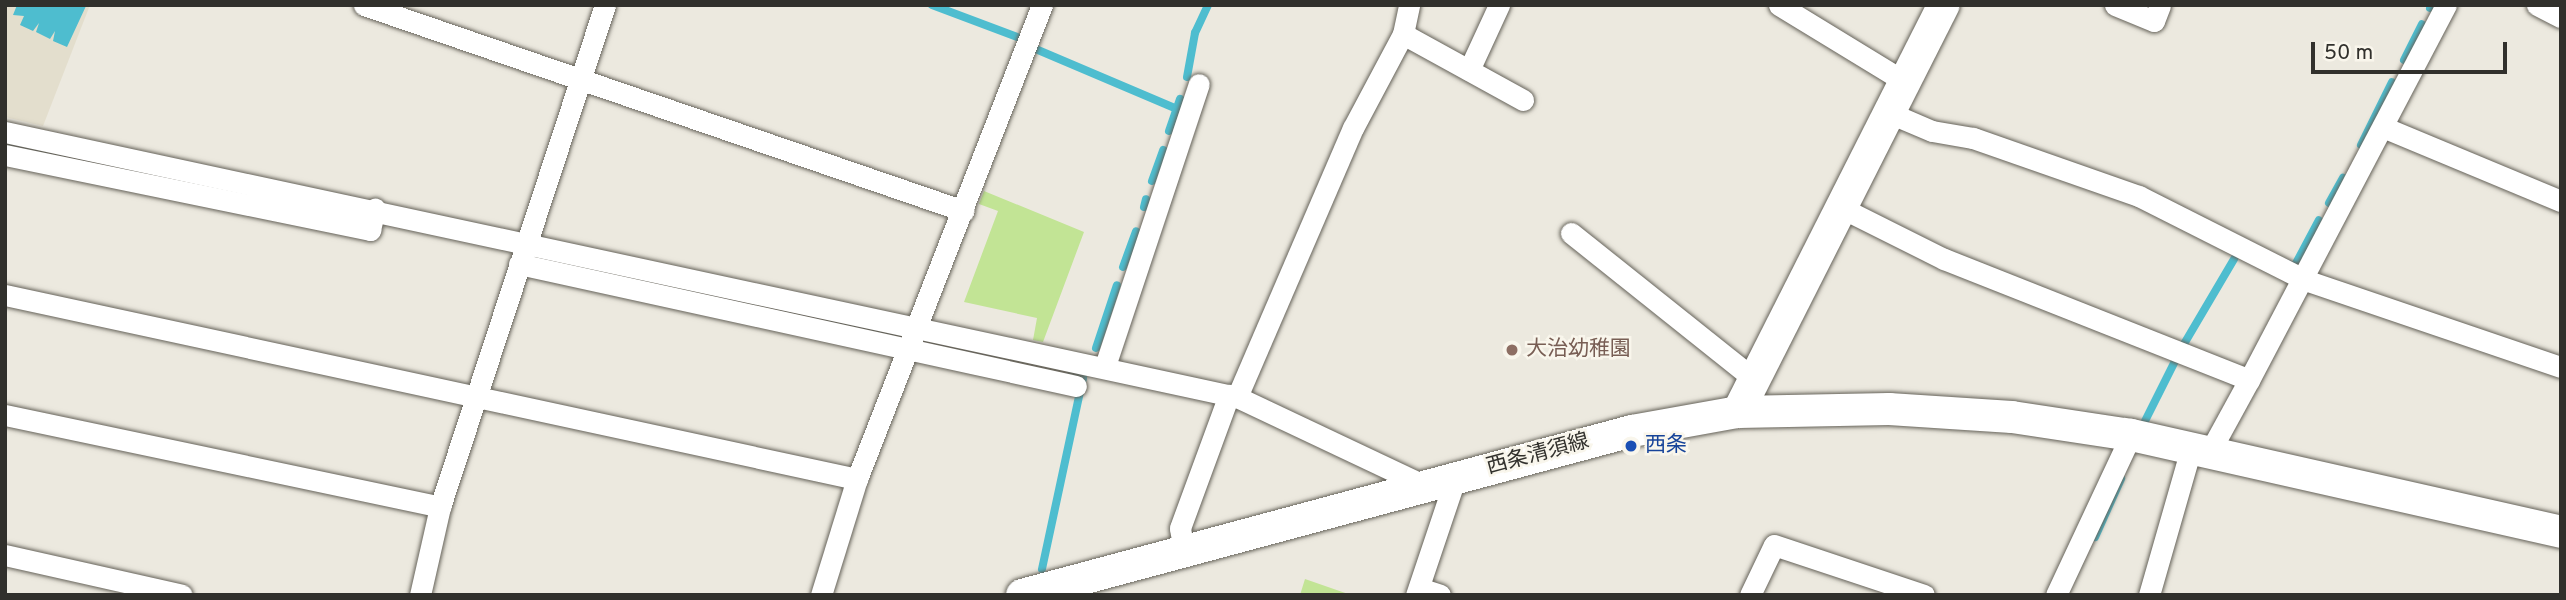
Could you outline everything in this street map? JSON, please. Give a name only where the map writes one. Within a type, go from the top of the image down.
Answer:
[{"type":"main road","points":[[1738,412],[1844,209],[1944,5]]},
{"type":"main road","name":"西条清須線","points":[[1043,592],[1423,485],[1632,430],[1738,412],[1889,409],[2012,417],[2132,435],[2561,532]]},
{"type":"street","points":[[364,5],[396,10],[580,79],[964,211]]},
{"type":"street","points":[[421,595],[440,508],[604,5]]},
{"type":"street","points":[[821,595],[857,479],[919,328],[1042,5]]},
{"type":"street","points":[[1184,551],[1180,528],[1233,396],[1353,128],[1402,34],[1409,5]]},
{"type":"street","points":[[1469,70],[1499,5]]},
{"type":"street","points":[[1779,5],[1907,83]]},
{"type":"street","points":[[2115,5],[2154,21],[2160,5]]},
{"type":"street","points":[[2149,595],[2200,451],[2249,380],[2305,280],[2446,5]]},
{"type":"street","points":[[2538,5],[2561,17]]},
{"type":"street","points":[[1402,34],[1523,100]]},
{"type":"street","points":[[1105,366],[1199,84]]},
{"type":"street","points":[[1892,114],[1932,131],[1973,138],[2139,196],[2305,280],[2561,367]]},
{"type":"street","points":[[2383,127],[2561,201]]},
{"type":"street","points":[[5,132],[527,240],[1233,396],[1423,485]]},
{"type":"street","points":[[5,155],[370,230],[374,209]]},
{"type":"street","points":[[1844,209],[1944,259],[2249,380]]},
{"type":"street","points":[[1571,233],[1755,380]]},
{"type":"street","points":[[519,264],[1076,386]]},
{"type":"street","points":[[5,295],[857,479]]},
{"type":"street","points":[[808,328],[814,304]]},
{"type":"street","points":[[1051,381],[1057,357]]},
{"type":"street","points":[[5,415],[440,508]]},
{"type":"street","points":[[2056,595],[2132,435]]},
{"type":"street","points":[[1440,595],[1417,591],[1456,476]]},
{"type":"street","points":[[1751,595],[1774,545],[1924,595]]},
{"type":"street","points":[[5,555],[182,595]]},
{"type":"shaded area","points":[[5,5],[90,5],[43,126],[5,117]]},
{"type":"green space","points":[[984,191],[1084,232],[1043,342],[1033,340],[1037,318],[964,302],[998,211],[979,204]]},
{"type":"green space","points":[[1305,579],[1351,595],[1300,595]]},
{"type":"water","points":[[17,5],[86,6],[67,47],[53,41],[55,31],[50,39],[36,32],[39,23],[33,31],[20,25],[24,16],[13,15]]},
{"type":"waterway","points":[[932,5],[1017,37]]},
{"type":"waterway","points":[[1187,77],[1195,33],[1208,5]]},
{"type":"waterway","points":[[2404,60],[2422,24]]},
{"type":"waterway","points":[[1038,50],[1177,109]]},
{"type":"waterway","points":[[2361,145],[2392,82]]},
{"type":"waterway","points":[[1169,131],[1180,99]]},
{"type":"waterway","points":[[5,143],[136,171]]},
{"type":"waterway","points":[[1152,181],[1163,150]]},
{"type":"waterway","points":[[2329,203],[2343,178]]},
{"type":"waterway","points":[[1144,207],[1146,199]]},
{"type":"waterway","points":[[2288,264],[2294,267],[2319,220]]},
{"type":"waterway","points":[[1123,267],[1136,231]]},
{"type":"waterway","points":[[542,258],[799,314]]},
{"type":"waterway","points":[[2184,344],[2234,259]]},
{"type":"waterway","points":[[1096,348],[1117,285]]},
{"type":"waterway","points":[[820,319],[897,335]]},
{"type":"waterway","points":[[2145,421],[2175,361]]},
{"type":"waterway","points":[[1042,569],[1083,378],[1070,375]]},
{"type":"waterway","points":[[2095,537],[2121,479]]},
{"type":"place","name":"大治幼稚園","points":[[1512,350]]},
{"type":"place","name":"西条","points":[[1631,446]]}]
